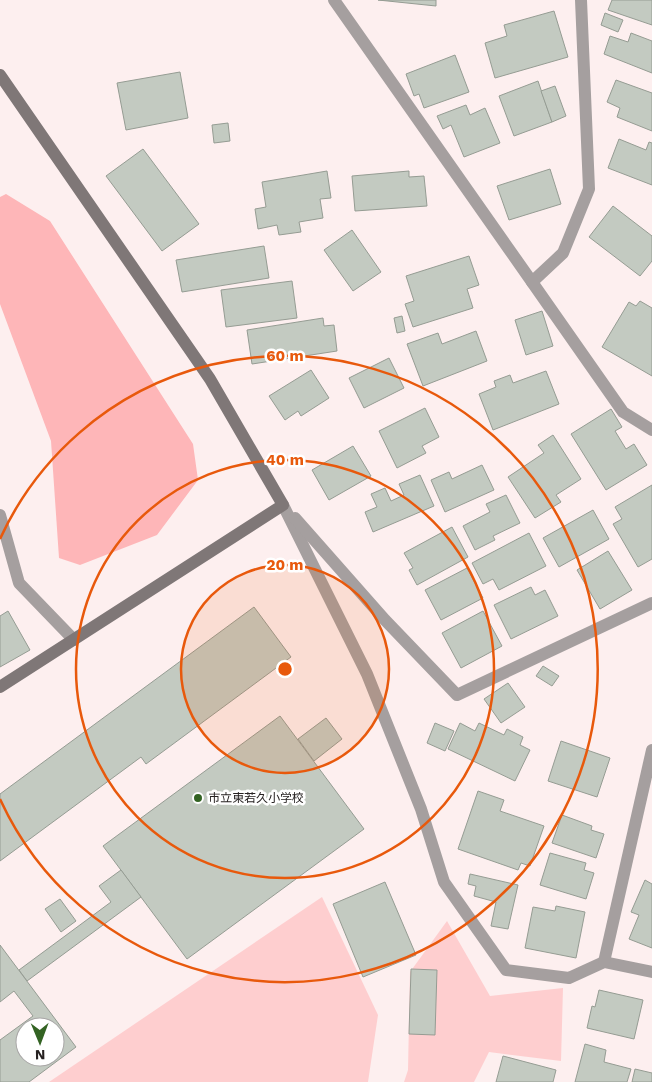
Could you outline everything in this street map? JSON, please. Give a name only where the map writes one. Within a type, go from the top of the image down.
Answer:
[{"type":"street","points":[[334,0],[623,412],[652,430]]},
{"type":"street","points":[[532,282],[563,253],[589,189],[581,0]]},
{"type":"street","points":[[0,75],[210,379],[283,505],[367,674],[421,808],[444,882],[500,962],[506,970],[569,978],[604,962],[652,972]]},
{"type":"street","points":[[283,505],[385,620],[457,695],[652,604]]},
{"type":"street","points":[[0,687],[283,505]]},
{"type":"street","points":[[0,515],[19,583],[74,640]]},
{"type":"street","points":[[604,962],[652,750]]},
{"type":"shaded area","points":[[6,194],[50,221],[193,444],[198,480],[157,535],[80,565],[59,558],[51,441],[0,304],[0,197]]},
{"type":"shaded area","points":[[322,897],[378,1015],[368,1082],[49,1082]]},
{"type":"shaded area","points":[[447,921],[490,996],[563,988],[561,1061],[489,1052],[474,1082],[404,1082],[408,1070],[410,972]]},
{"type":"building","points":[[378,0],[436,0],[436,6]]},
{"type":"building","points":[[612,0],[652,0],[652,25],[608,10]]},
{"type":"building","points":[[554,11],[568,57],[495,78],[485,43],[507,36],[504,25]]},
{"type":"building","points":[[605,13],[623,20],[618,32],[601,25]]},
{"type":"building","points":[[631,33],[652,41],[652,73],[604,54],[610,36],[628,42]]},
{"type":"building","points":[[455,55],[469,92],[424,108],[419,94],[414,96],[406,74]]},
{"type":"building","points":[[180,72],[188,118],[126,130],[117,83]]},
{"type":"building","points":[[616,80],[652,93],[652,131],[617,117],[620,108],[607,102]]},
{"type":"building","points":[[538,81],[552,122],[514,136],[499,96]]},
{"type":"building","points":[[555,86],[566,116],[552,122],[541,91]]},
{"type":"building","points":[[466,105],[470,115],[485,108],[500,143],[464,157],[451,125],[443,129],[437,116]]},
{"type":"building","points":[[228,123],[230,141],[214,143],[212,125]]},
{"type":"building","points":[[619,139],[646,150],[649,142],[652,143],[652,185],[608,168]]},
{"type":"building","points":[[143,149],[199,224],[162,251],[106,176]]},
{"type":"building","points":[[550,169],[561,204],[509,220],[497,186]]},
{"type":"building","points":[[327,171],[331,198],[320,199],[323,218],[299,222],[301,232],[279,235],[277,225],[258,229],[255,209],[266,207],[262,182]]},
{"type":"building","points":[[409,171],[409,177],[424,176],[427,206],[355,211],[352,176]]},
{"type":"building","points":[[613,206],[652,236],[652,261],[640,276],[589,237]]},
{"type":"building","points":[[352,230],[381,272],[353,291],[324,250]]},
{"type":"building","points":[[264,246],[269,278],[182,292],[176,260]]},
{"type":"building","points":[[469,256],[479,285],[467,289],[473,308],[413,327],[405,304],[414,301],[406,276]]},
{"type":"building","points":[[292,281],[297,318],[226,327],[221,290]]},
{"type":"building","points":[[640,301],[652,308],[652,376],[602,347],[629,302],[636,306]]},
{"type":"building","points":[[542,311],[553,346],[526,355],[515,320]]},
{"type":"building","points":[[402,316],[405,331],[397,333],[394,318]]},
{"type":"building","points":[[323,318],[324,326],[334,325],[337,351],[252,364],[247,330]]},
{"type":"building","points":[[476,331],[487,361],[423,386],[407,344],[438,333],[442,344]]},
{"type":"building","points":[[389,358],[404,388],[364,408],[349,378]]},
{"type":"building","points":[[311,370],[329,398],[301,416],[298,411],[285,420],[269,396]]},
{"type":"building","points":[[546,371],[559,404],[493,430],[479,394],[496,387],[494,381],[510,375],[513,383]]},
{"type":"building","points":[[425,408],[439,437],[422,446],[426,453],[397,468],[379,431]]},
{"type":"building","points":[[611,409],[622,427],[615,431],[626,449],[634,444],[647,465],[606,490],[571,434]]},
{"type":"building","points":[[553,435],[581,479],[556,495],[561,502],[535,518],[508,477],[544,453],[538,445]]},
{"type":"building","points":[[353,446],[371,476],[329,500],[312,470]]},
{"type":"building","points":[[482,465],[494,490],[445,512],[431,480],[449,472],[452,479]]},
{"type":"building","points":[[420,475],[434,506],[373,532],[365,512],[377,507],[371,494],[385,488],[391,501],[404,495],[399,484]]},
{"type":"building","points":[[652,485],[652,559],[638,567],[613,524],[622,519],[615,507]]},
{"type":"building","points":[[506,495],[520,523],[493,536],[495,540],[475,550],[463,526],[490,512],[486,504]]},
{"type":"building","points":[[593,510],[609,539],[559,567],[543,538]]},
{"type":"building","points":[[452,527],[468,557],[417,585],[409,570],[413,568],[404,553]]},
{"type":"building","points":[[529,533],[546,566],[499,590],[493,579],[483,584],[472,563]]},
{"type":"building","points":[[608,551],[632,590],[600,609],[577,570]]},
{"type":"building","points":[[467,568],[483,598],[441,620],[425,590]]},
{"type":"building","points":[[531,587],[535,595],[545,590],[558,616],[511,639],[494,605]]},
{"type":"building","points":[[254,607],[291,657],[146,764],[141,757],[0,861],[0,794]]},
{"type":"building","points":[[8,611],[30,650],[0,667],[0,616]]},
{"type":"building","points":[[483,611],[502,646],[461,668],[442,633]]},
{"type":"building","points":[[543,666],[559,676],[552,686],[536,676]]},
{"type":"building","points":[[508,683],[525,707],[501,723],[484,699]]},
{"type":"building","points":[[280,716],[364,829],[187,959],[103,846]]},
{"type":"building","points":[[326,718],[342,739],[314,761],[298,739]]},
{"type":"building","points":[[435,723],[454,731],[445,751],[427,743]]},
{"type":"building","points":[[460,723],[475,731],[479,723],[504,735],[507,729],[523,737],[520,745],[530,750],[515,781],[448,749]]},
{"type":"building","points":[[561,741],[610,758],[597,797],[548,781]]},
{"type":"building","points":[[478,791],[504,800],[500,811],[544,826],[530,866],[521,863],[518,870],[458,849]]},
{"type":"building","points":[[562,815],[592,826],[591,830],[604,834],[596,858],[552,843]]},
{"type":"building","points":[[550,853],[586,863],[584,870],[594,873],[586,899],[540,885]]},
{"type":"building","points":[[121,870],[141,897],[27,981],[19,970],[111,902],[99,886]]},
{"type":"building","points":[[470,874],[518,885],[508,929],[491,926],[496,902],[474,896],[476,886],[468,884]]},
{"type":"building","points":[[645,880],[652,884],[652,948],[629,939],[639,915],[631,912]]},
{"type":"building","points":[[385,882],[416,955],[363,977],[333,904]]},
{"type":"building","points":[[60,899],[76,921],[61,932],[45,909]]},
{"type":"building","points":[[556,906],[585,912],[576,958],[525,948],[533,907],[555,911]]},
{"type":"building","points":[[0,945],[54,1017],[32,1017],[33,1016],[14,991],[0,1002]]},
{"type":"building","points":[[411,969],[437,970],[435,1035],[409,1034]]},
{"type":"building","points":[[599,990],[643,1000],[634,1039],[587,1028],[592,1006],[595,1007]]},
{"type":"building","points":[[15,1029],[15,1067],[49,1067],[29,1082],[0,1082],[0,1040]]},
{"type":"building","points":[[65,1032],[76,1047],[65,1055]]},
{"type":"building","points":[[585,1044],[606,1050],[604,1062],[631,1069],[627,1082],[575,1082]]},
{"type":"building","points":[[503,1056],[556,1070],[553,1082],[496,1082]]},
{"type":"building","points":[[635,1069],[652,1073],[652,1082],[632,1082]]},
{"type":"place","name":"市立東若久小学校","points":[[198,798]]}]
